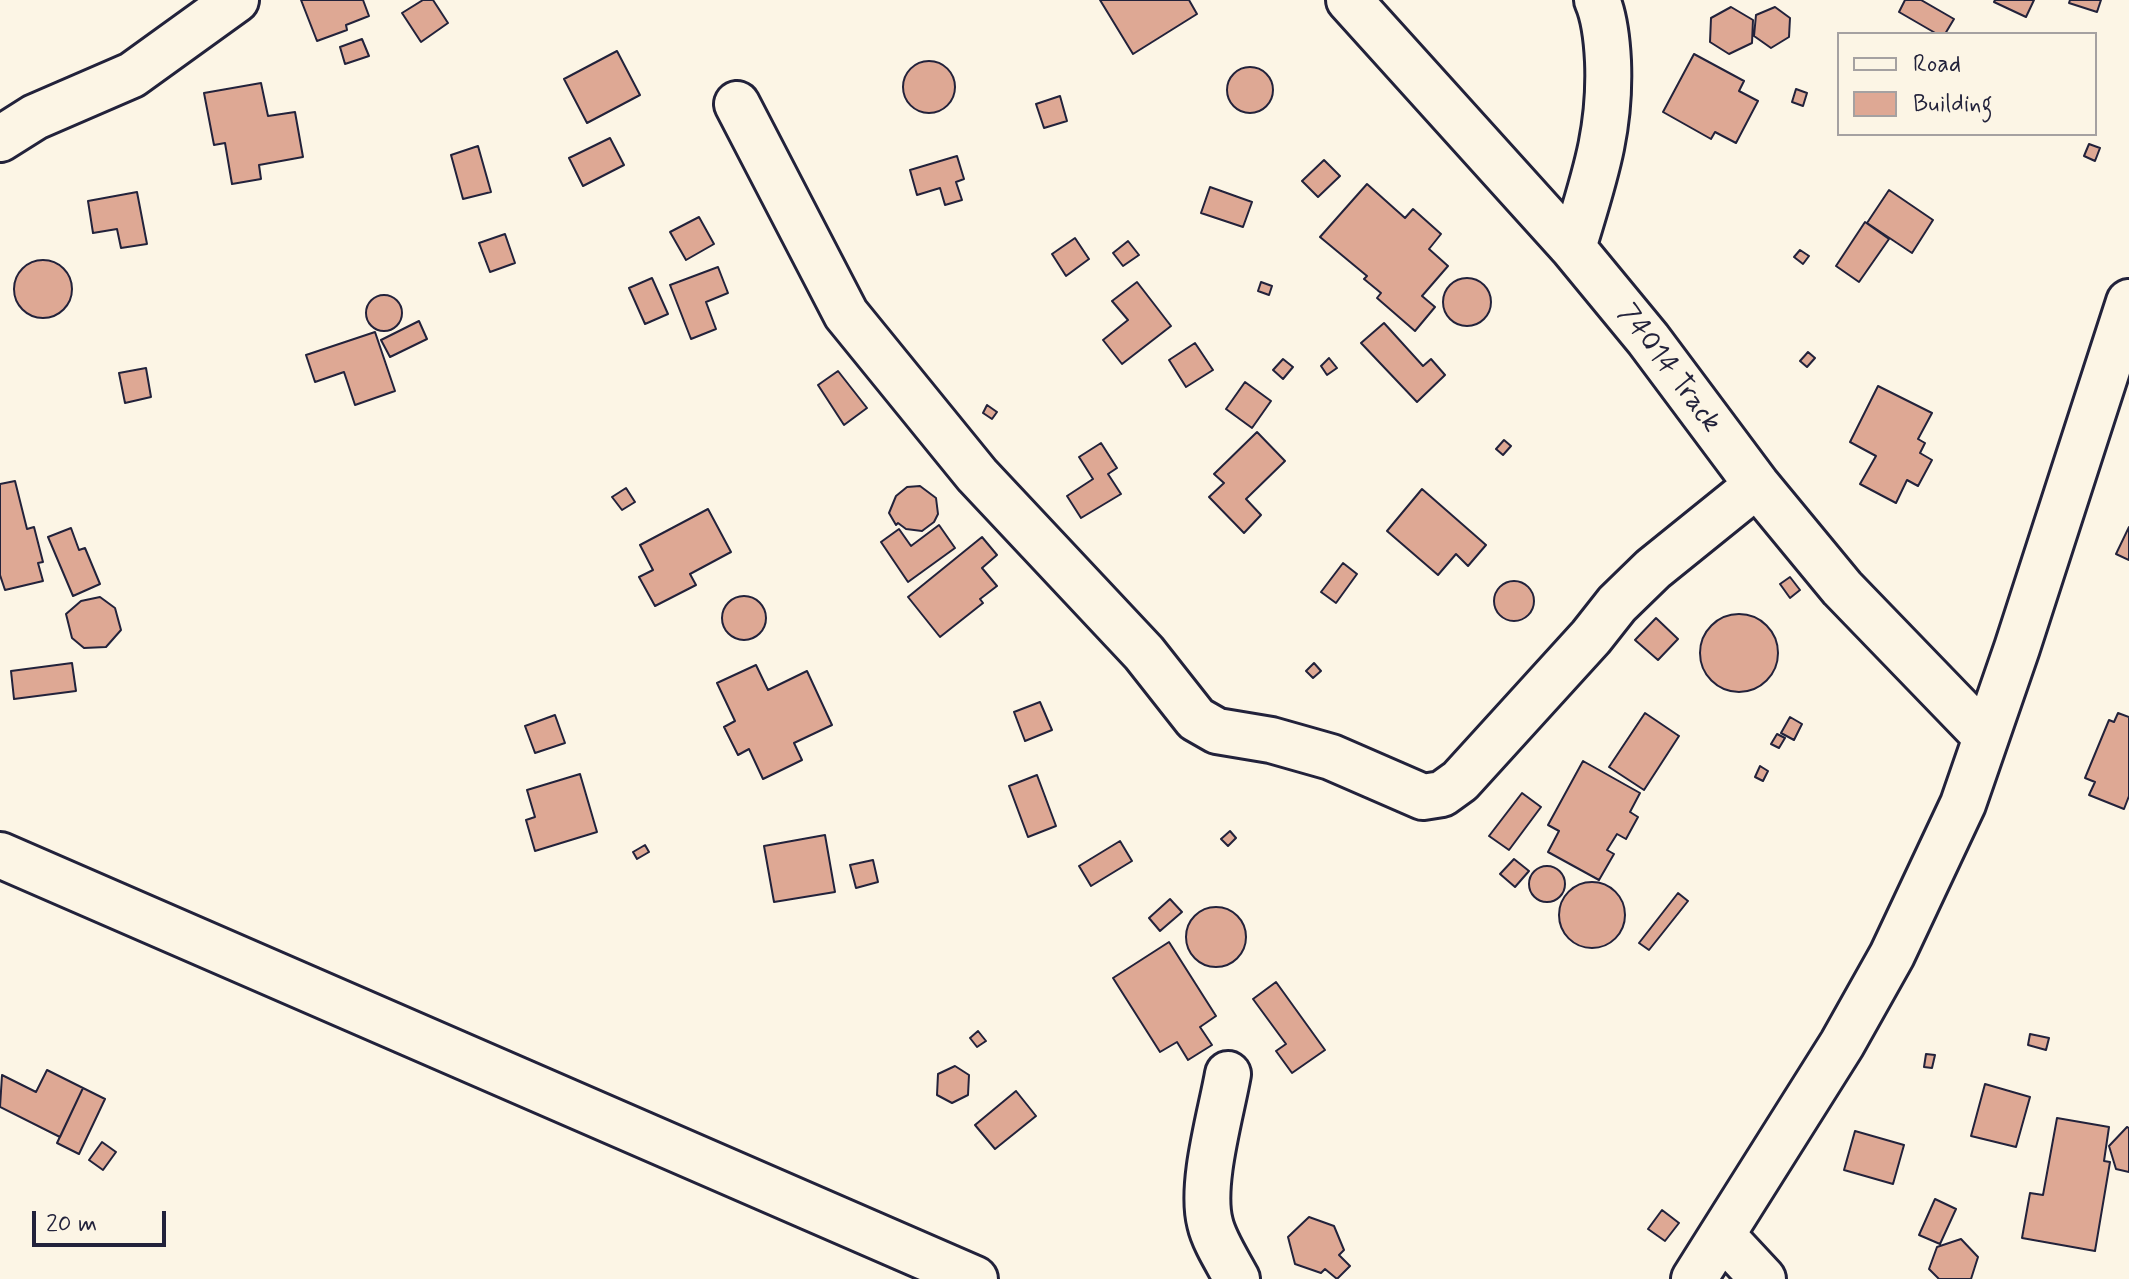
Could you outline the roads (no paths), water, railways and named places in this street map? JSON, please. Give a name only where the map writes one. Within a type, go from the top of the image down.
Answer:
[{"type":"street","points":[[0,139],[35,117],[132,75],[236,0]]},
{"type":"street","name":"74014 Track","points":[[1349,0],[1573,248],[1648,339],[1757,485],[1842,588],[1986,737]]},
{"type":"street","points":[[1573,248],[1602,152],[1610,99],[1607,49],[1597,0]]},
{"type":"street","points":[[737,104],[846,314],[977,475],[1144,653],[1196,719],[1217,731],[1271,740],[1331,757],[1423,797],[1442,794],[1471,770],[1617,604],[1653,569],[1757,485]]},
{"type":"street","points":[[1694,1279],[1842,1044],[1892,955],[1963,804],[2129,302]]},
{"type":"street","points":[[11,869],[975,1279]]},
{"type":"street","points":[[1228,1074],[1209,1170],[1207,1196],[1210,1223],[1237,1279]]},
{"type":"street","points":[[1722,1235],[1763,1279]]}]
